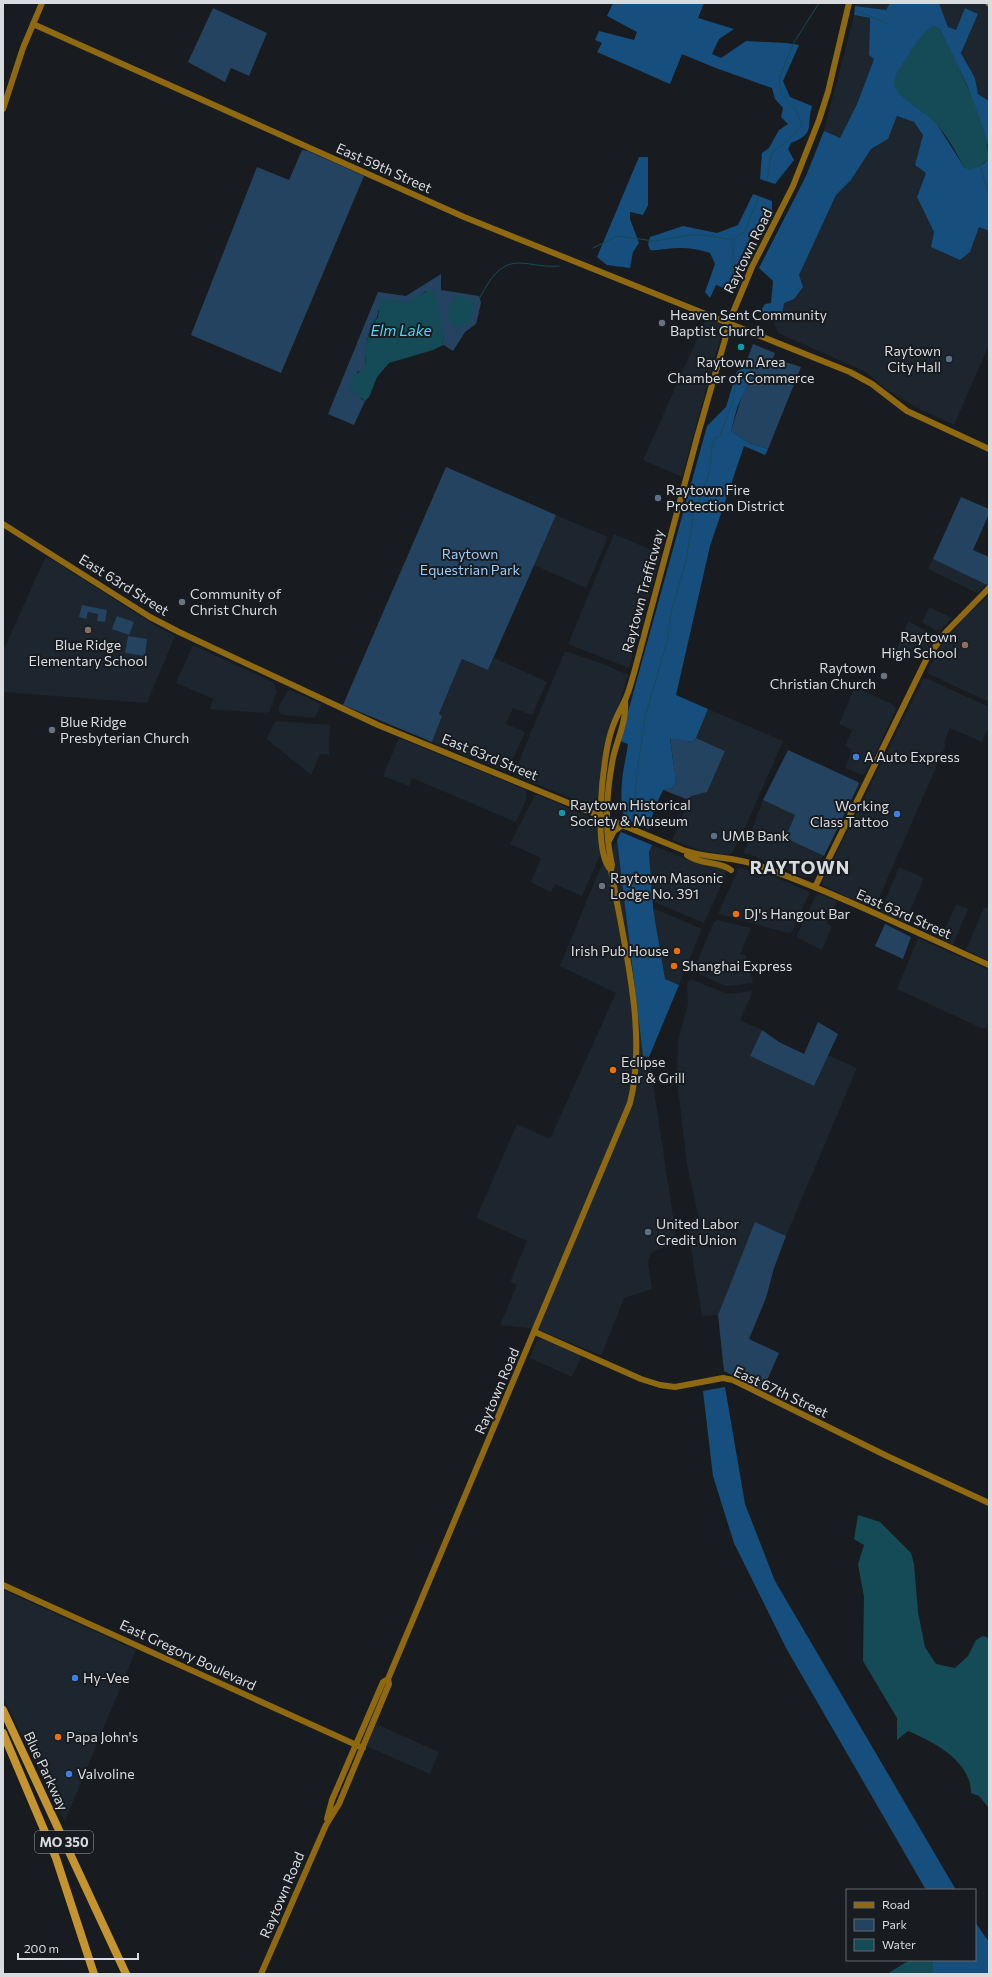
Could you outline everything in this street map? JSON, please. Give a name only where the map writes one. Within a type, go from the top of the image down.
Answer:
[{"type":"highway","name":"Blue Parkway","points":[[3,1710],[126,1974]]},
{"type":"highway","name":"Blue Parkway","points":[[3,1733],[56,1858],[94,1974]]},
{"type":"main road","points":[[3,109],[18,61],[42,3]]},
{"type":"main road","name":"Raytown Road","points":[[730,324],[752,267],[793,186],[819,120],[828,92],[849,3]]},
{"type":"main road","name":"East 59th Street","points":[[33,24],[443,208],[730,324]]},
{"type":"main road","points":[[730,324],[850,372],[872,384],[907,411],[989,449]]},
{"type":"main road","name":"Raytown Trafficway","points":[[611,870],[606,866],[603,816],[613,759],[626,710],[625,702],[730,324]]},
{"type":"main road","name":"East 63rd Street","points":[[3,524],[150,617],[378,725],[603,816],[697,856],[742,860],[815,887],[989,965]]},
{"type":"main road","points":[[815,887],[927,658],[946,632],[989,588]]},
{"type":"main road","name":"Raytown Trafficway","points":[[603,816],[634,1000],[636,1031],[635,1072],[632,1095],[627,1112]]},
{"type":"main road","points":[[608,843],[614,831],[623,825]]},
{"type":"main road","points":[[683,850],[688,856],[696,860],[712,865],[724,866],[731,870]]},
{"type":"main road","name":"Raytown Road","points":[[261,1974],[326,1825],[339,1804],[363,1748],[389,1684],[388,1679],[627,1112]]},
{"type":"main road","name":"East 67th Street","points":[[535,1332],[641,1379],[660,1385],[675,1386],[723,1378],[733,1380],[887,1456],[989,1503]]},
{"type":"main road","name":"East Gregory Boulevard","points":[[3,1585],[363,1748]]},
{"type":"main road","name":"Raytown Road","points":[[326,1825],[332,1800],[383,1682],[388,1679]]},
{"type":"shaded area","points":[[613,3],[704,3],[698,18],[734,29],[719,39],[712,54],[721,58],[746,41],[799,45],[783,81],[790,97],[812,106],[809,129],[804,136],[791,143],[788,149],[794,160],[775,184],[760,179],[762,153],[769,148],[779,130],[788,124],[781,117],[783,108],[775,99],[772,88],[713,67],[682,54],[670,84],[597,52],[602,43],[595,40],[599,31],[634,40],[637,32],[607,16]]},
{"type":"shaded area","points":[[856,3],[890,3],[887,10],[855,6]]},
{"type":"shaded area","points":[[890,3],[939,3],[948,27],[956,30],[965,8],[978,14],[961,53],[975,78],[978,94],[989,101],[989,149],[967,85],[939,28],[913,48],[905,98],[935,121],[964,167],[980,166],[986,162],[989,155],[989,231],[979,227],[970,252],[960,260],[931,247],[934,232],[917,197],[926,173],[915,165],[923,135],[914,122],[897,116],[888,139],[871,149],[851,180],[836,195],[799,275],[803,287],[794,299],[784,303],[782,316],[773,321],[763,316],[761,310],[765,304],[771,303],[773,281],[759,268],[806,176],[824,131],[840,138],[857,104],[874,59],[869,55],[870,18],[854,15],[855,6],[886,10]]},
{"type":"shaded area","points":[[939,3],[983,3],[989,8],[989,101],[978,94],[975,78],[961,52],[978,14],[965,8],[956,30],[948,28]]},
{"type":"shaded area","points":[[854,15],[870,18],[869,55],[874,58],[857,104],[840,139],[824,131]]},
{"type":"shaded area","points":[[897,116],[914,122],[923,135],[915,165],[926,173],[917,197],[934,232],[970,252],[979,227],[989,231],[989,345],[954,425],[921,410],[887,390],[864,371],[778,333],[773,321],[782,316],[784,303],[836,195],[851,180],[871,149],[888,139]]},
{"type":"shaded area","points":[[639,157],[648,157],[648,205],[643,215],[630,212],[630,219],[639,243],[633,252],[630,268],[607,265],[597,257]]},
{"type":"shaded area","points":[[753,194],[772,201],[772,212],[751,236],[737,265],[741,274],[732,291],[716,285],[710,298],[705,292],[715,264],[710,253],[683,248],[650,250],[648,244],[650,237],[683,226],[717,233],[738,225]]},
{"type":"shaded area","points":[[706,319],[721,324],[722,332],[682,477],[643,460]]},
{"type":"shaded area","points":[[744,368],[750,370],[750,377],[737,408],[731,431],[749,443],[768,449],[765,455],[744,446],[710,546],[676,695],[708,709],[696,738],[692,742],[670,738],[676,782],[672,788],[663,790],[654,809],[649,829],[625,819],[621,791],[628,744],[620,741],[707,426],[726,407],[737,371]]},
{"type":"shaded area","points":[[556,515],[608,537],[586,588],[534,565]]},
{"type":"shaded area","points":[[614,534],[661,554],[629,668],[568,644]]},
{"type":"shaded area","name":"Blue Ridge Elementary School","points":[[45,558],[51,559],[158,627],[175,636],[147,703],[3,692],[3,651]]},
{"type":"shaded area","points":[[933,559],[987,585],[977,593],[928,569]]},
{"type":"shaded area","name":"Raytown High School","points":[[989,596],[989,702],[927,672],[937,652],[946,639],[966,616]]},
{"type":"shaded area","points":[[929,607],[952,618],[940,630],[935,630],[922,622]]},
{"type":"shaded area","points":[[908,621],[934,635],[934,640],[921,660],[897,649]]},
{"type":"shaded area","points":[[193,645],[273,682],[277,691],[270,711],[265,713],[210,709],[213,699],[176,683]]},
{"type":"shaded area","points":[[565,651],[606,665],[628,675],[603,759],[597,803],[593,807],[516,776],[514,773]]},
{"type":"shaded area","points":[[494,658],[547,682],[532,715],[513,708],[506,724],[525,732],[509,768],[505,771],[432,742],[442,716],[439,715],[462,659],[488,670]]},
{"type":"shaded area","points":[[923,679],[928,679],[989,707],[989,725],[982,742],[950,728],[944,743],[946,745],[874,909],[832,890],[823,885],[822,882]]},
{"type":"shaded area","points":[[855,687],[892,704],[896,709],[867,771],[862,775],[845,768],[852,750],[845,746],[852,730],[839,724]]},
{"type":"shaded area","points":[[288,690],[321,704],[315,718],[284,715],[279,713],[279,706]]},
{"type":"shaded area","points":[[708,709],[783,741],[748,821],[732,853],[728,855],[699,850],[672,840],[691,796],[725,751],[696,738]]},
{"type":"shaded area","points":[[277,721],[330,725],[329,755],[320,754],[311,775],[268,740],[267,738],[274,723]]},
{"type":"shaded area","points":[[399,738],[526,790],[527,798],[516,822],[412,778],[409,786],[383,776]]},
{"type":"shaded area","points":[[535,795],[539,795],[598,821],[601,853],[582,896],[555,884],[551,892],[531,882],[541,858],[510,844]]},
{"type":"shaded area","points":[[763,800],[795,814],[785,838],[824,856],[811,877],[804,877],[749,854],[743,854]]},
{"type":"shaded area","points":[[621,832],[652,845],[649,852],[653,908],[665,979],[679,985],[649,1057],[643,1056],[617,840]]},
{"type":"shaded area","points":[[617,840],[643,1056],[649,1057],[677,1243],[652,1252],[648,1261],[652,1289],[624,1298],[602,1354],[600,1355],[544,1332],[528,1328],[500,1325],[517,1285],[510,1282],[527,1241],[476,1218],[517,1124],[550,1139],[616,993],[560,966],[598,873]]},
{"type":"shaded area","points":[[652,845],[694,862],[726,869],[725,877],[704,923],[652,901],[649,852]]},
{"type":"shaded area","points":[[899,867],[924,878],[905,923],[882,913],[881,910]]},
{"type":"shaded area","points":[[739,868],[772,876],[810,892],[792,932],[787,933],[719,914]]},
{"type":"shaded area","points":[[819,894],[837,901],[826,923],[832,926],[822,950],[796,937],[816,895]]},
{"type":"shaded area","points":[[956,904],[968,909],[953,945],[941,939]]},
{"type":"shaded area","points":[[984,907],[989,909],[989,961],[966,950]]},
{"type":"shaded area","points":[[653,908],[702,929],[679,985],[665,979]]},
{"type":"shaded area","points":[[717,920],[751,928],[740,954],[745,955],[753,983],[729,986],[720,984],[693,971],[713,924]]},
{"type":"shaded area","points":[[918,938],[989,970],[989,1023],[986,1028],[981,1028],[897,989]]},
{"type":"shaded area","points":[[691,979],[727,994],[753,991],[740,1020],[762,1030],[750,1056],[814,1086],[828,1055],[857,1068],[786,1236],[755,1223],[718,1315],[702,1316],[688,1229],[699,1220],[687,1164],[677,1080],[678,1039],[688,1004],[687,983]]},
{"type":"shaded area","points":[[539,1339],[582,1355],[572,1377],[530,1358],[536,1342]]},
{"type":"shaded area","points":[[725,1387],[745,1504],[775,1581],[955,1889],[925,1889],[786,1648],[734,1543],[713,1476],[703,1391]]},
{"type":"shaded area","points":[[3,1590],[136,1650],[65,1821],[3,1698]]},
{"type":"shaded area","points":[[376,1724],[439,1752],[430,1774],[366,1746]]},
{"type":"shaded area","points":[[976,1923],[989,1942],[989,1974],[933,1974],[933,1963],[930,1961],[976,1961]]},
{"type":"green space","points":[[213,8],[267,33],[249,76],[231,68],[225,82],[188,62]]},
{"type":"green space","points":[[302,150],[308,151],[364,176],[281,373],[191,335],[257,167],[289,180]]},
{"type":"green space","points":[[441,274],[441,290],[479,296],[481,303],[476,324],[465,332],[453,351],[444,345],[441,346],[444,338],[426,291],[407,305],[393,300],[378,311],[366,345],[366,365],[363,370],[357,372],[361,399],[365,401],[354,425],[328,414],[378,292],[406,296]]},
{"type":"green space","points":[[753,344],[775,353],[773,358],[801,367],[768,449],[749,443],[731,431],[750,370],[744,368]]},
{"type":"green space","name":"Raytown Equestrian Park","points":[[446,467],[556,515],[488,670],[462,659],[439,714],[442,716],[432,742],[343,705]]},
{"type":"green space","points":[[961,497],[989,509],[989,514],[973,550],[989,557],[989,582],[987,585],[933,559]]},
{"type":"green space","points":[[82,605],[107,610],[105,622],[97,621],[98,614],[88,612],[86,619],[79,617]]},
{"type":"green space","points":[[117,616],[134,622],[129,635],[112,629]]},
{"type":"green space","points":[[128,636],[147,639],[145,656],[125,653]]},
{"type":"green space","points":[[670,737],[692,742],[696,738],[725,751],[707,792],[691,796],[689,800],[663,790],[672,788],[676,782]]},
{"type":"green space","points":[[788,750],[858,782],[859,784],[824,856],[785,838],[795,815],[763,800]]},
{"type":"green space","points":[[885,924],[911,937],[903,959],[875,946]]},
{"type":"green space","points":[[818,1022],[838,1034],[814,1086],[750,1056],[762,1030],[779,1042],[804,1054]]},
{"type":"green space","points":[[755,1222],[786,1236],[774,1268],[766,1298],[749,1339],[779,1353],[764,1387],[764,1391],[724,1371],[718,1315]]},
{"type":"water","points":[[934,26],[939,28],[970,93],[978,112],[988,146],[988,159],[980,166],[969,170],[964,167],[947,138],[937,125],[901,96],[894,83],[896,75],[915,44],[927,30]]},
{"type":"water","name":"Elm Lake","points":[[432,290],[435,292],[444,338],[441,346],[433,350],[389,363],[377,377],[369,397],[365,401],[349,388],[349,384],[353,377],[366,365],[365,352],[367,341],[373,324],[378,317],[380,304],[384,300],[393,300],[407,304],[418,295]]},
{"type":"water","points":[[458,296],[469,299],[473,302],[475,308],[469,322],[459,327],[451,322],[449,317],[451,303]]},
{"type":"water","points":[[858,1515],[880,1522],[911,1553],[914,1564],[918,1612],[925,1647],[936,1664],[955,1668],[968,1656],[976,1640],[983,1636],[989,1638],[989,1808],[979,1796],[971,1793],[965,1771],[949,1754],[929,1741],[908,1731],[897,1740],[897,1718],[863,1661],[864,1597],[858,1564],[864,1545],[854,1539]]},
{"type":"water","points":[[908,1961],[930,1961],[933,1963],[933,1974],[887,1974]]},
{"type":"waterway","points":[[767,181],[771,154],[795,134],[802,124],[795,109],[782,94],[779,79],[793,44],[819,3]]},
{"type":"waterway","points":[[855,10],[888,24]]},
{"type":"waterway","points":[[980,166],[989,194]]},
{"type":"waterway","points":[[593,248],[618,236],[654,241],[691,235],[704,235],[733,240],[745,231],[759,196]]},
{"type":"waterway","points":[[731,285],[733,240]]},
{"type":"waterway","points":[[474,304],[477,304],[487,285],[495,274],[503,267],[520,263],[559,266]]},
{"type":"waterway","points":[[440,318],[449,316]]},
{"type":"waterway","points":[[633,816],[637,773],[645,717],[668,638],[671,613],[686,561],[694,510],[701,496],[708,475],[713,443],[715,438],[720,436],[735,391],[735,385],[732,383]]},
{"type":"place","name":"Heaven Sent Community Baptist Church","points":[[662,323]]},
{"type":"place","name":"Raytown Area Chamber of Commerce","points":[[741,347]]},
{"type":"place","name":"Raytown City Hall","points":[[949,359]]},
{"type":"place","name":"Raytown Fire Protection District","points":[[658,498]]},
{"type":"place","name":"Community of Christ Church","points":[[182,602]]},
{"type":"place","name":"Blue Ridge Elementary School","points":[[88,630]]},
{"type":"place","name":"Raytown High School","points":[[965,645]]},
{"type":"place","name":"Raytown Christian Church","points":[[884,676]]},
{"type":"place","name":"Blue Ridge Presbyterian Church","points":[[52,730]]},
{"type":"place","name":"A Auto Express","points":[[856,757]]},
{"type":"place","name":"Raytown Historical Society & Museum","points":[[562,813]]},
{"type":"place","name":"Working Class Tattoo","points":[[897,814]]},
{"type":"place","name":"UMB Bank","points":[[714,836]]},
{"type":"place","name":"Raytown Masonic Lodge No. 391","points":[[602,886]]},
{"type":"place","name":"DJ's Hangout Bar","points":[[736,914]]},
{"type":"place","name":"Irish Pub House","points":[[677,951]]},
{"type":"place","name":"Shanghai Express","points":[[674,966]]},
{"type":"place","name":"Eclipse Bar & Grill","points":[[613,1070]]},
{"type":"place","name":"United Labor Credit Union","points":[[648,1232]]},
{"type":"place","name":"Hy-Vee","points":[[75,1678]]},
{"type":"place","name":"Papa John's","points":[[58,1737]]},
{"type":"place","name":"Valvoline","points":[[69,1774]]},
{"type":"district","name":"RAYTOWN","points":[[800,868]]}]
